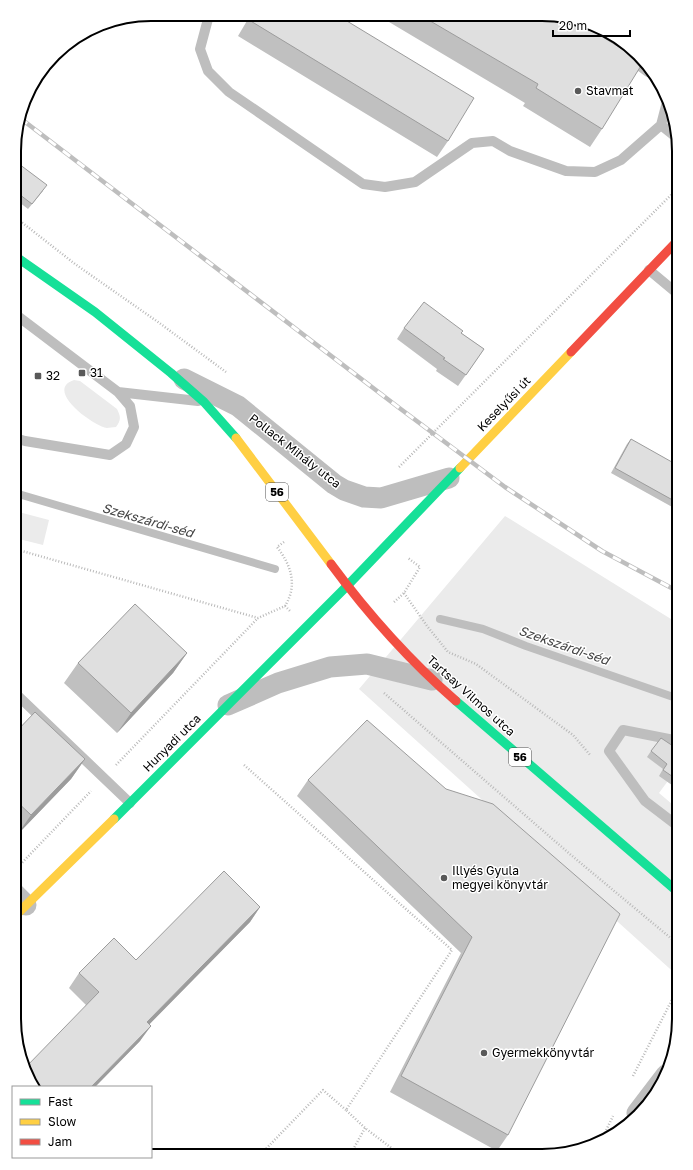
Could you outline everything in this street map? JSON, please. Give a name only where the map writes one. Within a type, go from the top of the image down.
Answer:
[{"type":"street","name":"Keselyűsi út","points":[[347,586],[672,246]]},
{"type":"street","name":"Pollack Mihály utca","points":[[21,260],[95,312],[171,372],[204,402],[242,445],[347,586]]},
{"type":"street","name":"Pollack Mihály utca","points":[[171,372],[238,406],[334,484],[344,490],[364,497],[381,498],[449,478]]},
{"type":"street","name":"Hunyadi utca","points":[[21,902],[130,803],[347,586]]},
{"type":"street","name":"Tartsay Vilmos utca","points":[[347,586],[375,619],[432,680],[672,888]]},
{"type":"street","points":[[226,706],[278,683],[330,667],[367,664],[432,680]]},
{"type":"lane","points":[[207,21],[200,49],[208,71],[229,92],[363,184],[386,187],[415,182],[472,143],[492,141],[510,150],[566,171],[595,172],[621,160],[661,125],[665,110]]},
{"type":"lane","points":[[585,28],[593,34]]},
{"type":"lane","points":[[619,52],[641,67]]},
{"type":"lane","points":[[661,125],[671,133]]},
{"type":"lane","points":[[649,270],[672,289]]},
{"type":"lane","points":[[21,319],[118,392],[130,406],[134,427],[126,444],[110,455],[21,440]]},
{"type":"lane","points":[[118,392],[204,402]]},
{"type":"lane","points":[[21,699],[130,803]]},
{"type":"lane","points":[[672,740],[623,730],[609,751],[645,801],[672,822]]},
{"type":"path","points":[[394,472],[672,194]]},
{"type":"path","points":[[21,222],[75,264],[228,373]]},
{"type":"path","points":[[21,864],[258,618],[285,606],[292,592],[293,582],[287,559],[277,547]]},
{"type":"path","points":[[21,551],[258,618]]},
{"type":"path","points":[[404,593],[427,626],[448,652],[476,664],[573,735],[593,759]]},
{"type":"path","points":[[285,606],[305,627]]},
{"type":"path","points":[[382,692],[571,855],[672,939]]},
{"type":"path","points":[[244,765],[452,950],[346,1110]]},
{"type":"path","points":[[632,1077],[672,1000]]},
{"type":"path","points":[[266,1149],[323,1090],[365,1128],[393,1149]]},
{"type":"path","points":[[604,1133],[615,1112]]},
{"type":"path","points":[[354,1149],[365,1128]]},
{"type":"shaded area","points":[[74,380],[80,381],[117,409],[120,418],[116,427],[107,428],[91,421],[74,407],[67,399],[64,391],[66,385]]},
{"type":"shaded area","points":[[21,513],[49,520],[43,545],[21,540]]},
{"type":"shaded area","points":[[505,516],[672,620],[672,775],[659,793],[672,804],[672,971],[359,689]]},
{"type":"building","points":[[251,21],[347,21],[474,98],[448,141]]},
{"type":"building","points":[[430,21],[557,22],[571,30],[575,25],[595,33],[622,49],[640,67],[602,129],[536,88],[538,84]]},
{"type":"building","points":[[21,166],[47,185],[32,204],[21,196]]},
{"type":"building","points":[[424,302],[463,331],[461,333],[484,349],[466,375],[404,328]]},
{"type":"building","points":[[631,439],[672,462],[672,500],[615,468]]},
{"type":"building","points":[[135,604],[187,653],[131,713],[78,663]]},
{"type":"building","points":[[35,712],[85,759],[31,815],[21,806],[21,727]]},
{"type":"building","points":[[367,720],[446,789],[493,804],[620,914],[508,1135],[401,1076],[472,937],[308,780]]},
{"type":"building","points":[[661,738],[672,745],[672,776],[663,770],[667,764],[651,751]]},
{"type":"building","points":[[224,871],[260,907],[147,1022],[151,1026],[92,1086],[39,1086],[29,1064],[99,992],[79,973],[114,938],[136,960]]},
{"type":"waterway","name":"Szekszárdi-séd","points":[[21,495],[275,569]]},
{"type":"waterway","name":"Szekszárdi-séd","points":[[440,619],[483,629],[526,646],[672,697]]},
{"type":"railway","points":[[24,121],[505,487],[602,551],[672,588]]},
{"type":"traffic: fast","points":[[21,260],[95,312],[171,373],[204,402],[236,438]]},
{"type":"traffic: fast","points":[[114,819],[347,586],[460,468]]},
{"type":"traffic: fast","points":[[456,701],[672,887]]},
{"type":"traffic: slow","points":[[460,468],[571,352]]},
{"type":"traffic: slow","points":[[236,438],[331,564]]},
{"type":"traffic: slow","points":[[21,910],[114,819]]},
{"type":"traffic: jam","points":[[571,352],[672,246]]},
{"type":"traffic: jam","points":[[331,564],[390,636],[422,670],[456,701]]},
{"type":"place","name":"Stavmat","points":[[578,91]]},
{"type":"place","name":"31","points":[[82,373]]},
{"type":"place","name":"32","points":[[38,376]]},
{"type":"place","name":"Illyés Gyula megyei könyvtár","points":[[444,878]]},
{"type":"place","name":"Gyermekkönyvtár","points":[[484,1053]]}]
